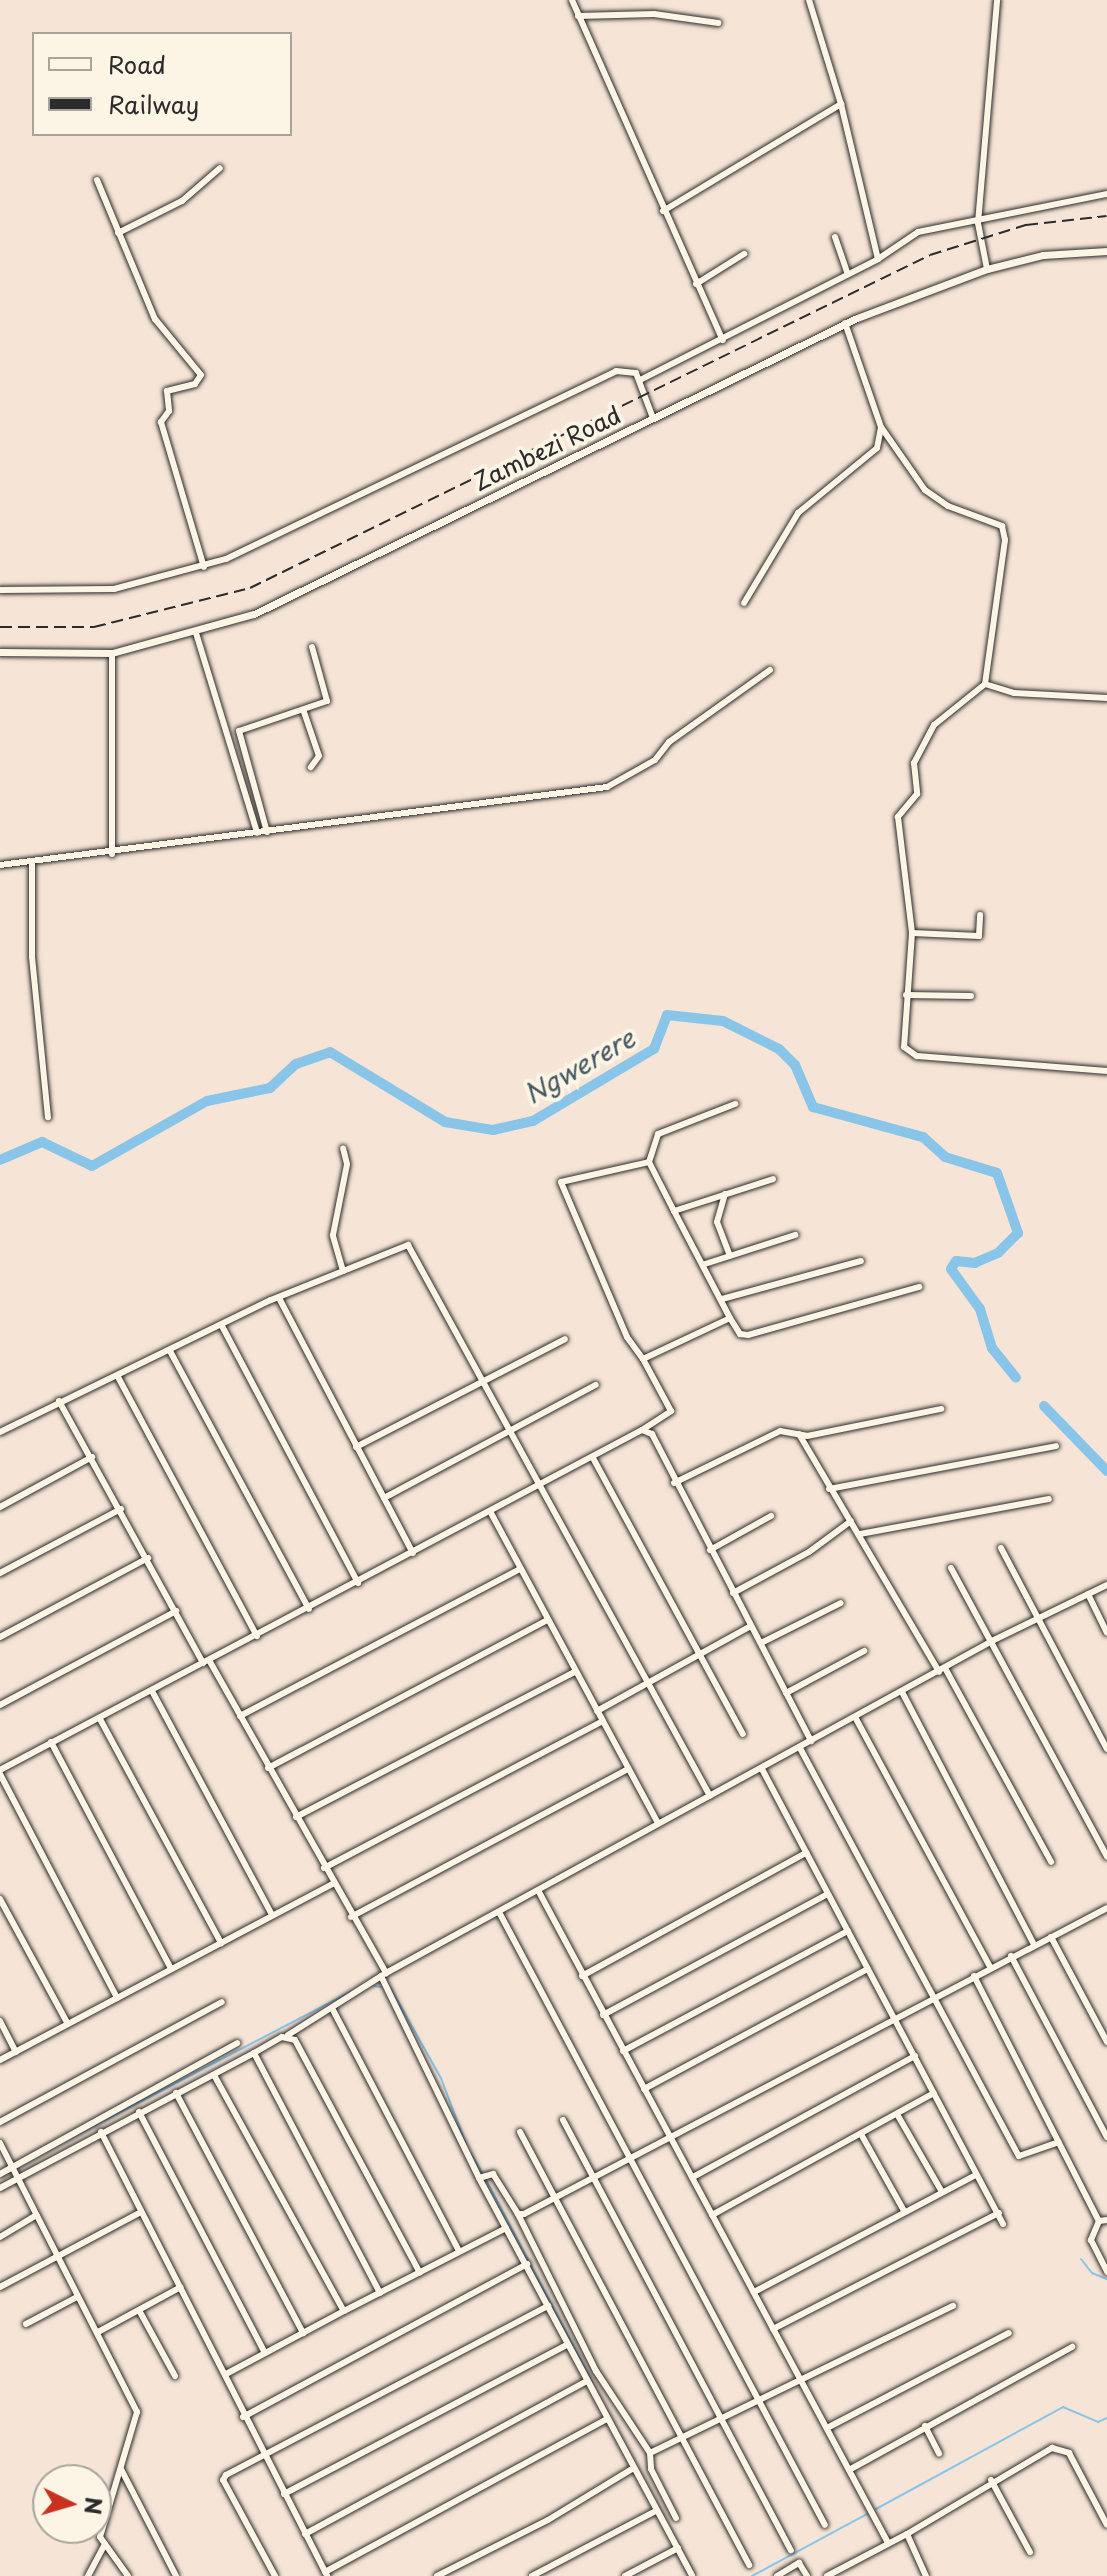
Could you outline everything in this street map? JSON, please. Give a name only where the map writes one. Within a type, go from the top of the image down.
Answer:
[{"type":"main road","name":"Zambezi Road","points":[[0,652],[112,653],[196,633],[254,614],[845,323],[987,269],[1043,255],[1107,251]]},
{"type":"street","points":[[572,0],[663,211],[723,340]]},
{"type":"street","points":[[809,0],[841,104],[878,259]]},
{"type":"street","points":[[987,269],[978,223],[997,0]]},
{"type":"street","points":[[578,16],[654,14],[718,23]]},
{"type":"street","points":[[663,211],[841,104]]},
{"type":"street","points":[[118,233],[182,201],[220,168]]},
{"type":"street","points":[[97,180],[160,327],[201,375],[199,382],[167,391],[169,411],[161,422],[204,567]]},
{"type":"street","points":[[640,380],[878,259],[918,232],[978,223],[1107,194]]},
{"type":"street","points":[[835,237],[848,274]]},
{"type":"street","points":[[696,284],[744,254]]},
{"type":"street","points":[[845,323],[881,427],[925,490],[1002,526],[1005,540],[985,684],[934,725],[914,763],[917,794],[898,817],[912,933],[902,1040],[911,1055],[1107,1071]]},
{"type":"street","points":[[0,590],[114,589],[204,567],[603,375],[630,370],[640,380],[653,418]]},
{"type":"street","points":[[744,603],[798,513],[877,448],[881,427]]},
{"type":"street","points":[[196,633],[257,833]]},
{"type":"street","points":[[267,832],[239,731],[304,712],[329,696],[312,647]]},
{"type":"street","points":[[112,653],[112,854]]},
{"type":"street","points":[[0,865],[112,854],[614,785],[770,670]]},
{"type":"street","points":[[985,684],[1014,693],[1107,698]]},
{"type":"street","points":[[304,712],[319,756],[311,767]]},
{"type":"street","points":[[32,862],[32,957],[48,1117]]},
{"type":"street","points":[[912,933],[977,936],[980,915]]},
{"type":"street","points":[[906,995],[971,996]]},
{"type":"street","points":[[735,1104],[658,1134],[649,1162],[740,1334],[748,1335],[919,1287]]},
{"type":"street","points":[[343,1148],[347,1164],[333,1235],[343,1271]]},
{"type":"street","points":[[117,1998],[0,1772],[51,1742],[491,1513],[593,1458],[671,1411],[643,1359],[627,1337],[561,1182],[649,1162]]},
{"type":"street","points":[[674,1211],[773,1179]]},
{"type":"street","points":[[725,1194],[717,1222],[730,1256]]},
{"type":"street","points":[[705,1264],[795,1235]]},
{"type":"street","points":[[0,1432],[59,1401],[118,1377],[279,1298],[400,1246],[410,1247],[710,1796]]},
{"type":"street","points":[[722,1299],[861,1261]]},
{"type":"street","points":[[279,1298],[413,1553]]},
{"type":"street","points":[[643,1359],[730,1318]]},
{"type":"street","points":[[222,1326],[358,1583]]},
{"type":"street","points":[[356,1447],[565,1339]]},
{"type":"street","points":[[170,1351],[309,1609]]},
{"type":"street","points":[[118,1377],[257,1636]]},
{"type":"street","points":[[384,1498],[596,1385]]},
{"type":"street","points":[[59,1401],[176,1611],[240,1716],[383,1974],[479,2178],[527,2264],[632,2469],[692,2576]]},
{"type":"street","points":[[674,1483],[780,1431],[799,1432],[807,1436],[941,1409]]},
{"type":"street","points":[[642,1430],[652,1434],[674,1483],[811,1741]]},
{"type":"street","points":[[799,1432],[829,1489],[860,1534],[942,1670],[1051,1862]]},
{"type":"street","points":[[829,1489],[1056,1446]]},
{"type":"street","points":[[0,1507],[92,1457]]},
{"type":"street","points":[[593,1458],[743,1734]]},
{"type":"street","points":[[860,1534],[1049,1499]]},
{"type":"street","points":[[0,1573],[121,1509]]},
{"type":"street","points":[[491,1513],[658,1823]]},
{"type":"street","points":[[710,1550],[771,1516]]},
{"type":"street","points":[[733,1593],[809,1552],[851,1521]]},
{"type":"street","points":[[1001,1548],[1107,1749]]},
{"type":"street","points":[[0,1637],[148,1558]]},
{"type":"street","points":[[951,1568],[994,1640],[1107,1857]]},
{"type":"street","points":[[240,1716],[520,1569]]},
{"type":"street","points":[[0,2188],[333,2010],[383,1974],[539,1892],[658,1823],[994,1640],[1107,1585]]},
{"type":"street","points":[[1088,1594],[1107,1633]]},
{"type":"street","points":[[761,1643],[841,1603]]},
{"type":"street","points":[[0,1705],[176,1611]]},
{"type":"street","points":[[268,1768],[548,1620]]},
{"type":"street","points":[[597,1711],[751,1626]]},
{"type":"street","points":[[786,1693],[864,1651]]},
{"type":"street","points":[[296,1817],[575,1672]]},
{"type":"street","points":[[152,1691],[272,1915]]},
{"type":"street","points":[[902,1692],[1034,1945]]},
{"type":"street","points":[[855,1717],[990,1967]]},
{"type":"street","points":[[100,1719],[221,1943]]},
{"type":"street","points":[[324,1868],[603,1721]]},
{"type":"street","points":[[51,1742],[171,1969]]},
{"type":"street","points":[[800,1748],[1019,2156],[1059,2142]]},
{"type":"street","points":[[351,1917],[628,1769]]},
{"type":"street","points":[[762,1769],[1003,2224]]},
{"type":"street","points":[[582,1976],[806,1853]]},
{"type":"street","points":[[0,2060],[333,1884]]},
{"type":"street","points":[[539,1892],[888,2543]]},
{"type":"street","points":[[603,2015],[828,1894]]},
{"type":"street","points":[[0,1899],[68,2024]]},
{"type":"street","points":[[518,2214],[553,2201],[632,2160],[896,2021],[932,1995],[1107,1908]]},
{"type":"street","points":[[499,1912],[825,2525]]},
{"type":"street","points":[[623,2051],[848,1931]]},
{"type":"street","points":[[1051,1937],[1107,2042]]},
{"type":"street","points":[[1011,1956],[1107,2137]]},
{"type":"street","points":[[644,2089],[868,1969]]},
{"type":"street","points":[[974,1976],[1103,2221],[1091,2240],[1107,2272]]},
{"type":"street","points":[[0,2122],[222,2002]]},
{"type":"street","points":[[333,2010],[459,2251]]},
{"type":"street","points":[[0,2021],[16,2052]]},
{"type":"street","points":[[286,2036],[295,2040],[420,2273]]},
{"type":"street","points":[[0,2174],[237,2043]]},
{"type":"street","points":[[254,2053],[380,2293]]},
{"type":"street","points":[[693,2177],[915,2056]]},
{"type":"street","points":[[214,2075],[344,2311]]},
{"type":"street","points":[[176,2093],[303,2333]]},
{"type":"street","points":[[712,2215],[934,2093]]},
{"type":"street","points":[[139,2112],[265,2353]]},
{"type":"street","points":[[897,2114],[942,2192]]},
{"type":"street","points":[[563,2120],[791,2550]]},
{"type":"street","points":[[101,2132],[226,2374],[243,2417],[326,2574],[607,2419]]},
{"type":"street","points":[[520,2132],[553,2201],[749,2565]]},
{"type":"street","points":[[861,2134],[904,2211]]},
{"type":"street","points":[[0,2143],[35,2216],[98,2332],[139,2420],[112,2498]]},
{"type":"street","points":[[479,2178],[493,2174],[518,2214],[596,2371],[650,2453],[651,2469],[676,2518]]},
{"type":"street","points":[[754,2292],[976,2175]]},
{"type":"street","points":[[0,2287],[141,2212]]},
{"type":"street","points":[[773,2329],[999,2213]]},
{"type":"street","points":[[0,2237],[35,2216]]},
{"type":"street","points":[[226,2374],[506,2228]]},
{"type":"street","points":[[243,2417],[527,2264]]},
{"type":"street","points":[[98,2332],[140,2312],[181,2287]]},
{"type":"street","points":[[26,2324],[77,2297]]},
{"type":"street","points":[[275,2576],[223,2480],[548,2306]]},
{"type":"street","points":[[650,2453],[684,2441],[953,2306]]},
{"type":"street","points":[[140,2312],[175,2376]]},
{"type":"street","points":[[827,2428],[1009,2333]]},
{"type":"street","points":[[284,2494],[567,2345]]},
{"type":"street","points":[[849,2470],[1072,2347]]},
{"type":"street","points":[[305,2534],[587,2381]]},
{"type":"street","points":[[925,2426],[939,2454]]},
{"type":"street","points":[[827,2576],[907,2534],[991,2480],[1063,2448],[1107,2525]]},
{"type":"street","points":[[121,2469],[176,2576]]},
{"type":"street","points":[[437,2576],[548,2520],[632,2469]]},
{"type":"street","points":[[991,2480],[1030,2552]]},
{"type":"street","points":[[532,2576],[656,2511]]},
{"type":"street","points":[[907,2534],[925,2576]]},
{"type":"street","points":[[88,2576],[105,2544],[128,2576]]},
{"type":"street","points":[[625,2576],[678,2548]]},
{"type":"street","points":[[777,2576],[799,2563],[807,2576]]},
{"type":"waterway","name":"Ngwerere","points":[[0,1160],[42,1142],[92,1166],[207,1101],[270,1088],[296,1064],[330,1052],[445,1122],[493,1130],[533,1121],[654,1049],[667,1015],[723,1021],[779,1049],[795,1065],[813,1107],[923,1137],[945,1157],[997,1173],[1018,1233],[998,1253],[975,1263],[956,1261],[951,1269],[980,1309],[992,1348],[1016,1378]]},
{"type":"waterway","name":"Ngwerere","points":[[1044,1406],[1107,1471]]},
{"type":"waterway","points":[[374,1986],[381,1987]]},
{"type":"waterway","points":[[391,1989],[441,2078],[466,2144]]},
{"type":"waterway","points":[[65,2141],[350,1992]]},
{"type":"waterway","points":[[471,2154],[482,2172]]},
{"type":"waterway","points":[[485,2178],[592,2382]]},
{"type":"waterway","points":[[1081,2259],[1092,2273],[1107,2279]]},
{"type":"waterway","points":[[876,2509],[1063,2407],[1098,2422],[1107,2418]]},
{"type":"waterway","points":[[752,2576],[869,2513]]},
{"type":"railway","points":[[0,627],[94,627],[250,588],[930,255],[1026,225],[1107,216]]}]
